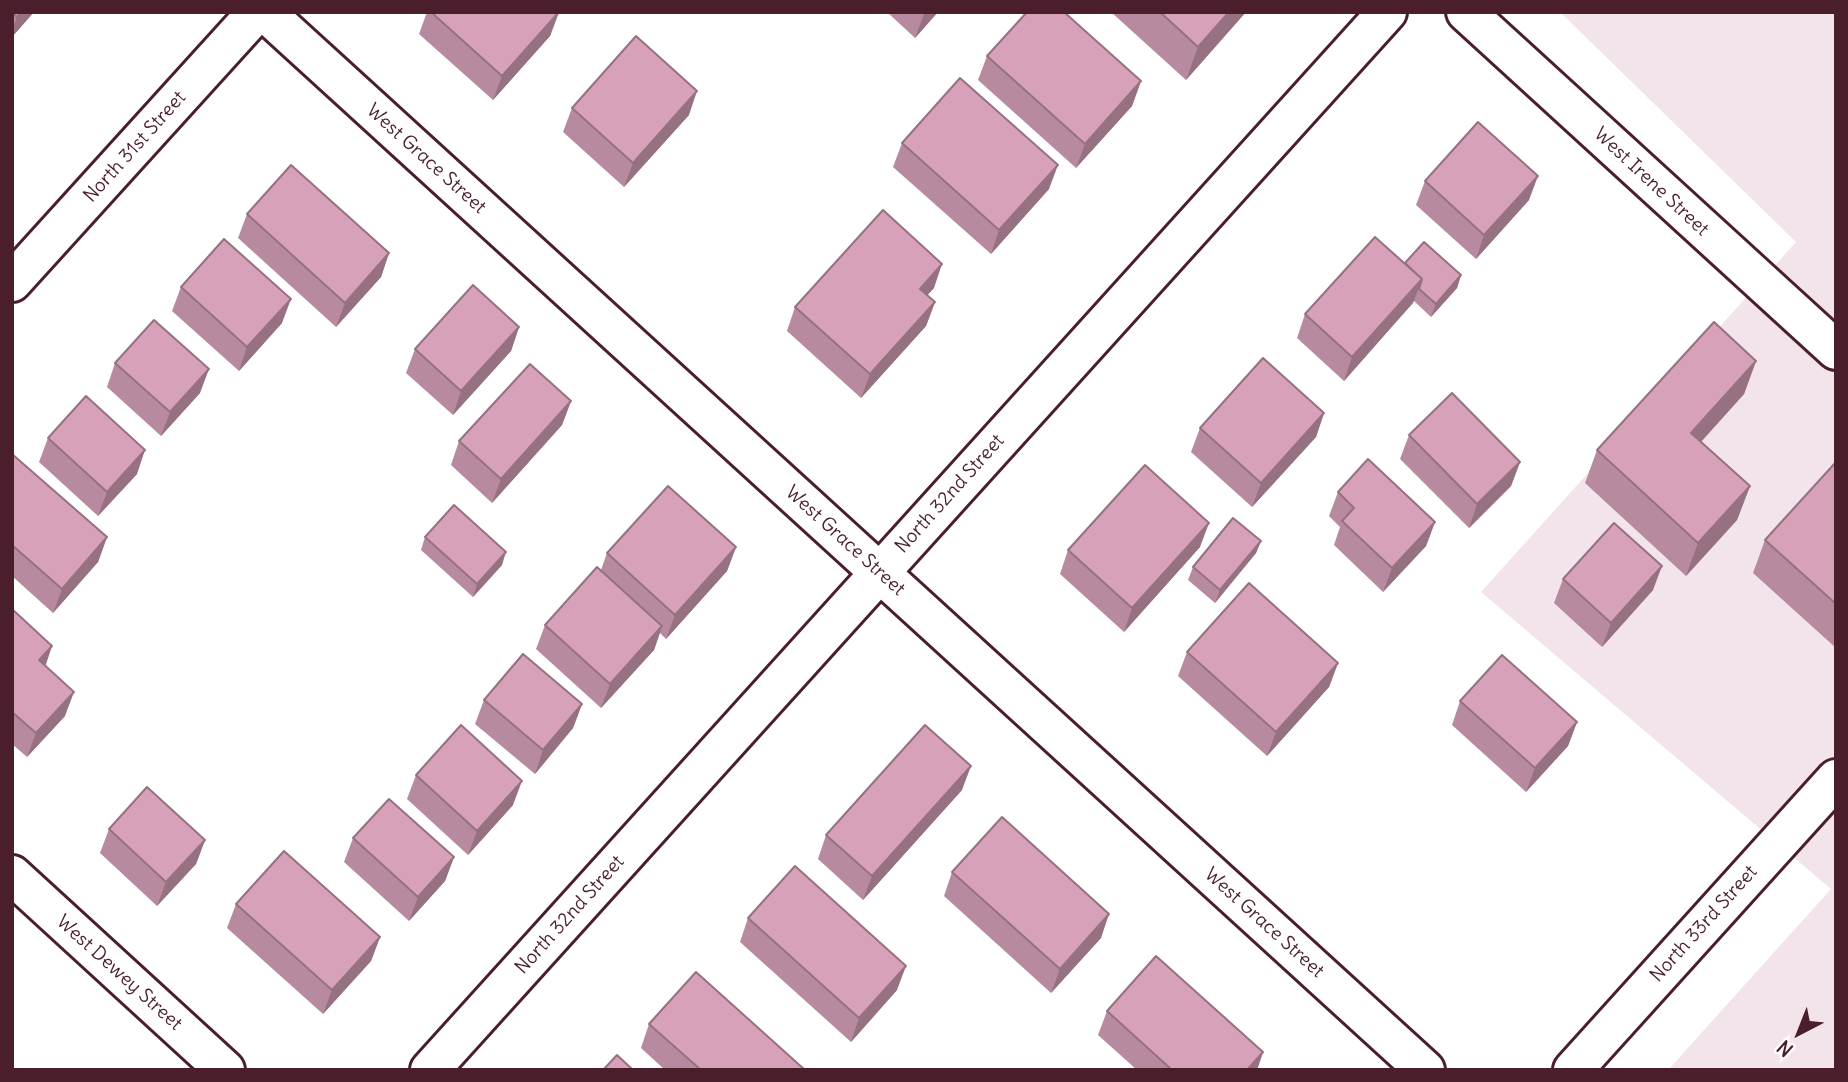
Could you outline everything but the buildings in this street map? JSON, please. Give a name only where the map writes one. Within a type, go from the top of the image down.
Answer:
[{"type":"street","name":"North 31st Street","points":[[12,282],[257,12]]},
{"type":"street","name":"West Grace Street","points":[[265,12],[1425,1070]]},
{"type":"street","name":"North 32nd Street","points":[[430,1070],[1387,12]]},
{"type":"street","name":"West Irene Street","points":[[1466,12],[1836,351]]},
{"type":"street","name":"North 33rd Street","points":[[1573,1070],[1836,779]]},
{"type":"street","name":"West Dewey Street","points":[[12,875],[225,1070]]},
{"type":"shaded area","points":[[1560,12],[1836,12],[1836,1070],[1668,1070],[1831,889],[1481,592],[1796,242]]}]
